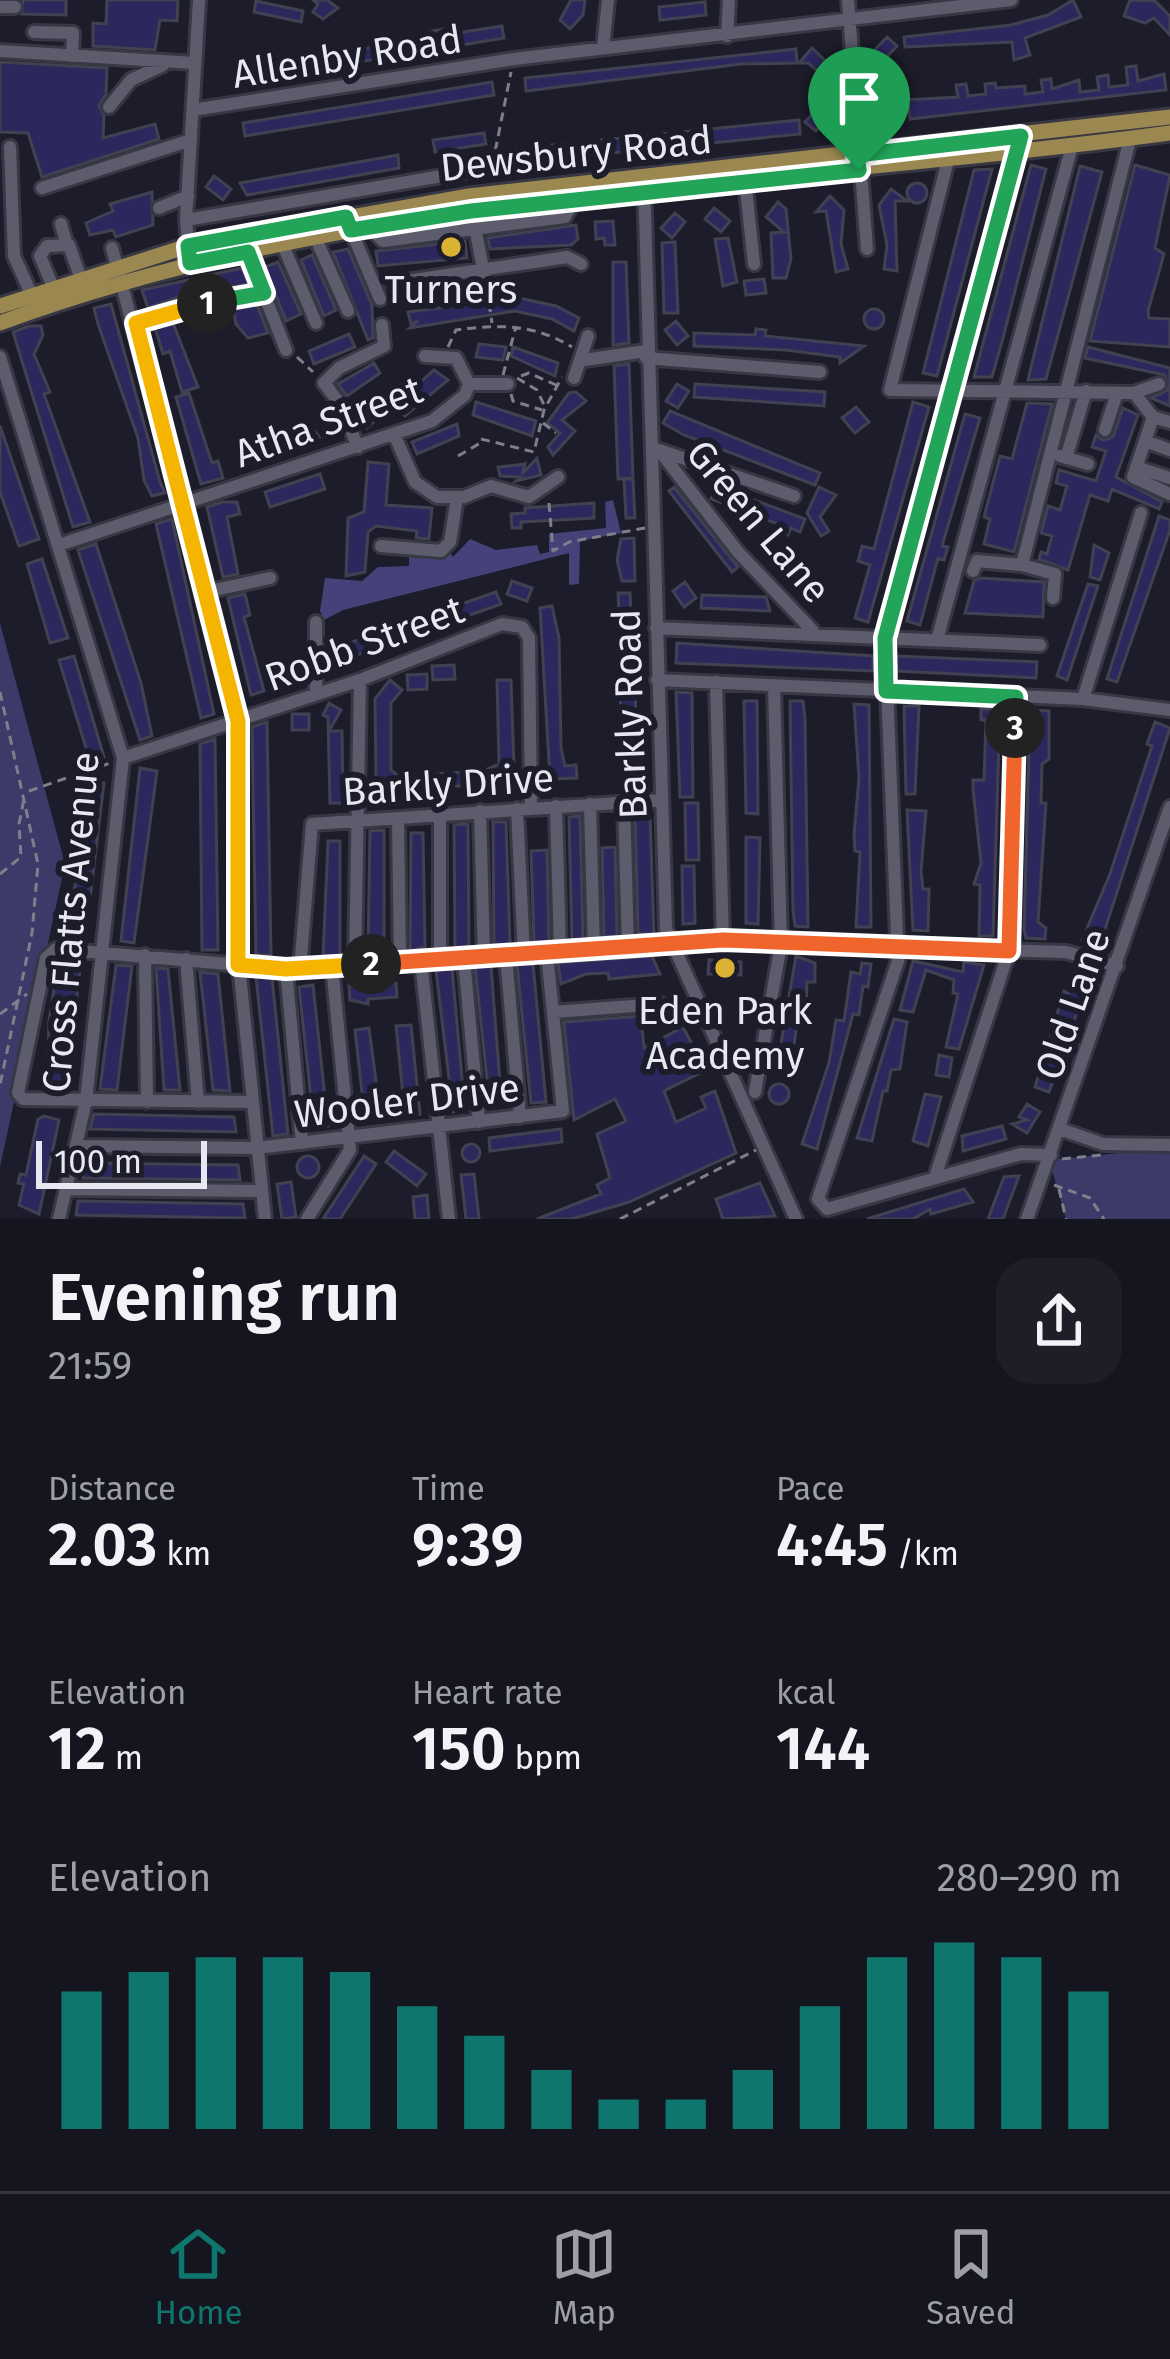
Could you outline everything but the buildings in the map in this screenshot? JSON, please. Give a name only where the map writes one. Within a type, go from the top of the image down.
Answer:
[{"type":"main road","name":"Dewsbury Road","points":[[858,163],[948,160],[1170,117]]},
{"type":"main road","name":"Dewsbury Road","points":[[355,225],[470,203],[1018,144],[1072,146],[1170,133]]},
{"type":"main road","name":"Dewsbury Road","points":[[0,306],[35,301],[189,255],[313,231],[470,203],[575,200],[644,186]]},
{"type":"main road","name":"Dewsbury Road","points":[[0,322],[53,287],[83,286]]},
{"type":"street","points":[[189,255],[186,220],[199,0]]},
{"type":"street","points":[[603,48],[608,0]]},
{"type":"street","points":[[727,36],[729,0]]},
{"type":"street","points":[[848,0],[867,249]]},
{"type":"street","name":"Allenby Road","points":[[193,110],[514,59],[1011,0]]},
{"type":"street","points":[[34,32],[73,33],[72,56]]},
{"type":"street","points":[[0,51],[194,63]]},
{"type":"street","points":[[109,107],[131,80],[168,58]]},
{"type":"street","points":[[1059,456],[1064,391],[1130,139]]},
{"type":"street","points":[[42,188],[191,140]]},
{"type":"street","points":[[1018,144],[885,638],[898,962],[818,1198],[826,1209],[1022,1154],[1051,1155]]},
{"type":"street","points":[[937,640],[1072,146]]},
{"type":"street","points":[[10,147],[14,256],[35,301]]},
{"type":"street","points":[[948,160],[890,390],[1135,393],[1159,384]]},
{"type":"street","points":[[186,220],[477,170]]},
{"type":"street","points":[[744,175],[754,264]]},
{"type":"street","name":"Barkly Road","points":[[644,186],[669,943],[796,1219]]},
{"type":"street","points":[[160,208],[188,196]]},
{"type":"street","points":[[355,225],[383,241],[566,217],[575,200]]},
{"type":"street","points":[[470,203],[488,289]]},
{"type":"street","points":[[61,224],[83,286]]},
{"type":"street","points":[[355,225],[380,299]]},
{"type":"street","points":[[313,231],[348,311]]},
{"type":"street","points":[[279,238],[316,323]]},
{"type":"street","points":[[53,287],[42,250],[66,242]]},
{"type":"street","points":[[244,245],[286,350]]},
{"type":"street","points":[[112,248],[136,323],[238,721],[238,965],[265,1219]]},
{"type":"street","points":[[393,283],[567,257],[581,264]]},
{"type":"street","points":[[136,323],[194,305],[264,293]]},
{"type":"street","points":[[324,383],[355,359],[384,346],[382,325]]},
{"type":"street","points":[[574,378],[584,360],[588,336]]},
{"type":"street","points":[[584,360],[646,355],[820,372]]},
{"type":"street","name":"Atha Street","points":[[59,545],[432,421],[465,394],[469,384],[456,358],[424,356]]},
{"type":"street","name":"Cross Flatts Avenue","points":[[0,357],[123,758],[86,1101],[59,1219]]},
{"type":"street","points":[[313,372],[340,404],[358,447]]},
{"type":"street","name":"Atha Street","points":[[469,384],[509,381]]},
{"type":"street","points":[[1022,565],[1086,392]]},
{"type":"street","points":[[1105,430],[1117,392]]},
{"type":"street","points":[[1135,393],[1153,416],[1170,422]]},
{"type":"street","points":[[1153,416],[1136,467],[1136,483],[1170,494]]},
{"type":"street","points":[[394,434],[415,482],[437,496],[457,498],[491,486],[520,498],[545,497],[558,477]]},
{"type":"street","points":[[1144,441],[1170,450]]},
{"type":"street","points":[[655,449],[794,496]]},
{"type":"street","name":"Green Lane","points":[[655,449],[738,552],[814,632]]},
{"type":"street","points":[[1059,456],[1088,463]]},
{"type":"street","points":[[1136,467],[1170,478]]},
{"type":"street","points":[[381,546],[441,551],[450,542],[457,498]]},
{"type":"street","points":[[1082,699],[1141,513]]},
{"type":"street","points":[[974,571],[977,561],[1055,574],[1053,598]]},
{"type":"street","points":[[205,592],[270,578]]},
{"type":"street","points":[[316,622],[316,694]]},
{"type":"street","name":"Robb Street","points":[[123,758],[360,680],[502,624],[522,628],[529,638],[524,808]]},
{"type":"street","name":"Green Lane","points":[[656,628],[1040,645]]},
{"type":"street","points":[[355,965],[360,680]]},
{"type":"street","points":[[657,680],[1082,699],[1170,710]]},
{"type":"street","points":[[716,682],[723,940]]},
{"type":"street","points":[[755,1092],[781,944],[774,685]]},
{"type":"street","points":[[935,1177],[1009,951],[1016,697]]},
{"type":"street","name":"Barkly Drive","points":[[293,969],[311,824],[662,800]]},
{"type":"street","points":[[624,802],[628,948]]},
{"type":"street","points":[[590,804],[594,951]]},
{"type":"street","points":[[556,806],[553,1012],[661,1004]]},
{"type":"street","name":"Old Lane","points":[[1027,1219],[1163,850],[1170,807]]},
{"type":"street","points":[[524,808],[524,955]]},
{"type":"street","points":[[481,811],[484,957]]},
{"type":"street","points":[[440,814],[440,960]]},
{"type":"street","points":[[398,818],[400,962]]},
{"type":"street","points":[[253,1102],[23,1099],[18,1094],[46,958],[56,949],[293,969],[723,940],[1066,952],[1118,966]]},
{"type":"street","points":[[145,956],[147,1102]]},
{"type":"street","points":[[506,956],[520,1117]]},
{"type":"street","points":[[464,958],[479,1122]]},
{"type":"street","points":[[186,959],[198,1102]]},
{"type":"street","points":[[421,961],[449,1219]]},
{"type":"street","points":[[307,1219],[348,1156],[332,966]]},
{"type":"street","points":[[293,969],[302,1143]]},
{"type":"street","name":"Wooler Drive","points":[[77,1146],[257,1148],[563,1112],[553,1012]]},
{"type":"street","points":[[1060,1130],[1103,1144],[1170,1145]]},
{"type":"street","points":[[66,1190],[262,1191]]},
{"type":"path","points":[[496,185],[492,167],[514,59]]},
{"type":"path","points":[[488,289],[493,325]]},
{"type":"path","points":[[445,354],[456,330],[493,325],[516,326],[556,338],[584,360]]},
{"type":"path","points":[[516,326],[509,381],[513,401],[544,408]]},
{"type":"path","points":[[286,350],[313,372]]},
{"type":"path","points":[[509,381],[529,373],[558,386]]},
{"type":"path","points":[[458,456],[483,440],[534,452],[544,408],[563,374],[574,378]]},
{"type":"path","points":[[509,381],[537,390],[544,408]]},
{"type":"path","points":[[541,422],[556,433]]},
{"type":"path","points":[[545,497],[553,551],[568,542],[653,527]]},
{"type":"path","points":[[0,692],[38,864],[32,934],[0,1085]]},
{"type":"path","points":[[26,793],[123,758]]},
{"type":"path","points":[[0,874],[21,857],[19,824],[26,793]]},
{"type":"path","points":[[29,950],[45,942],[32,934]]},
{"type":"path","points":[[0,1014],[36,988]]},
{"type":"path","points":[[620,1219],[763,1147]]},
{"type":"path","points":[[1066,1219],[1058,1187],[1090,1198],[1104,1219]]},
{"type":"shaded area","points":[[613,500],[621,533],[580,541],[579,584],[569,585],[569,553],[343,610],[324,620],[320,611],[325,578],[362,581],[378,567],[409,566],[409,556],[449,551],[453,557],[470,539],[496,550],[537,545],[540,554],[549,552],[549,534],[606,528],[605,502]]},
{"type":"shaded area","points":[[0,623],[65,864],[0,1167]]},
{"type":"shaded area","points":[[1140,1151],[1170,1154],[1170,1219],[1066,1219],[1049,1160]]},
{"type":"place","name":"Turners","points":[[451,247]]},
{"type":"place","name":"Eden Park Academy","points":[[725,968]]},
{"type":"route","points":[[1021,136],[885,638],[886,691],[1016,697],[1009,951],[723,940],[300,969],[238,965],[238,721],[136,323],[194,305],[264,293],[248,252],[190,263],[188,246],[346,217],[351,230],[471,211],[859,170],[857,155],[1021,136]]}]
